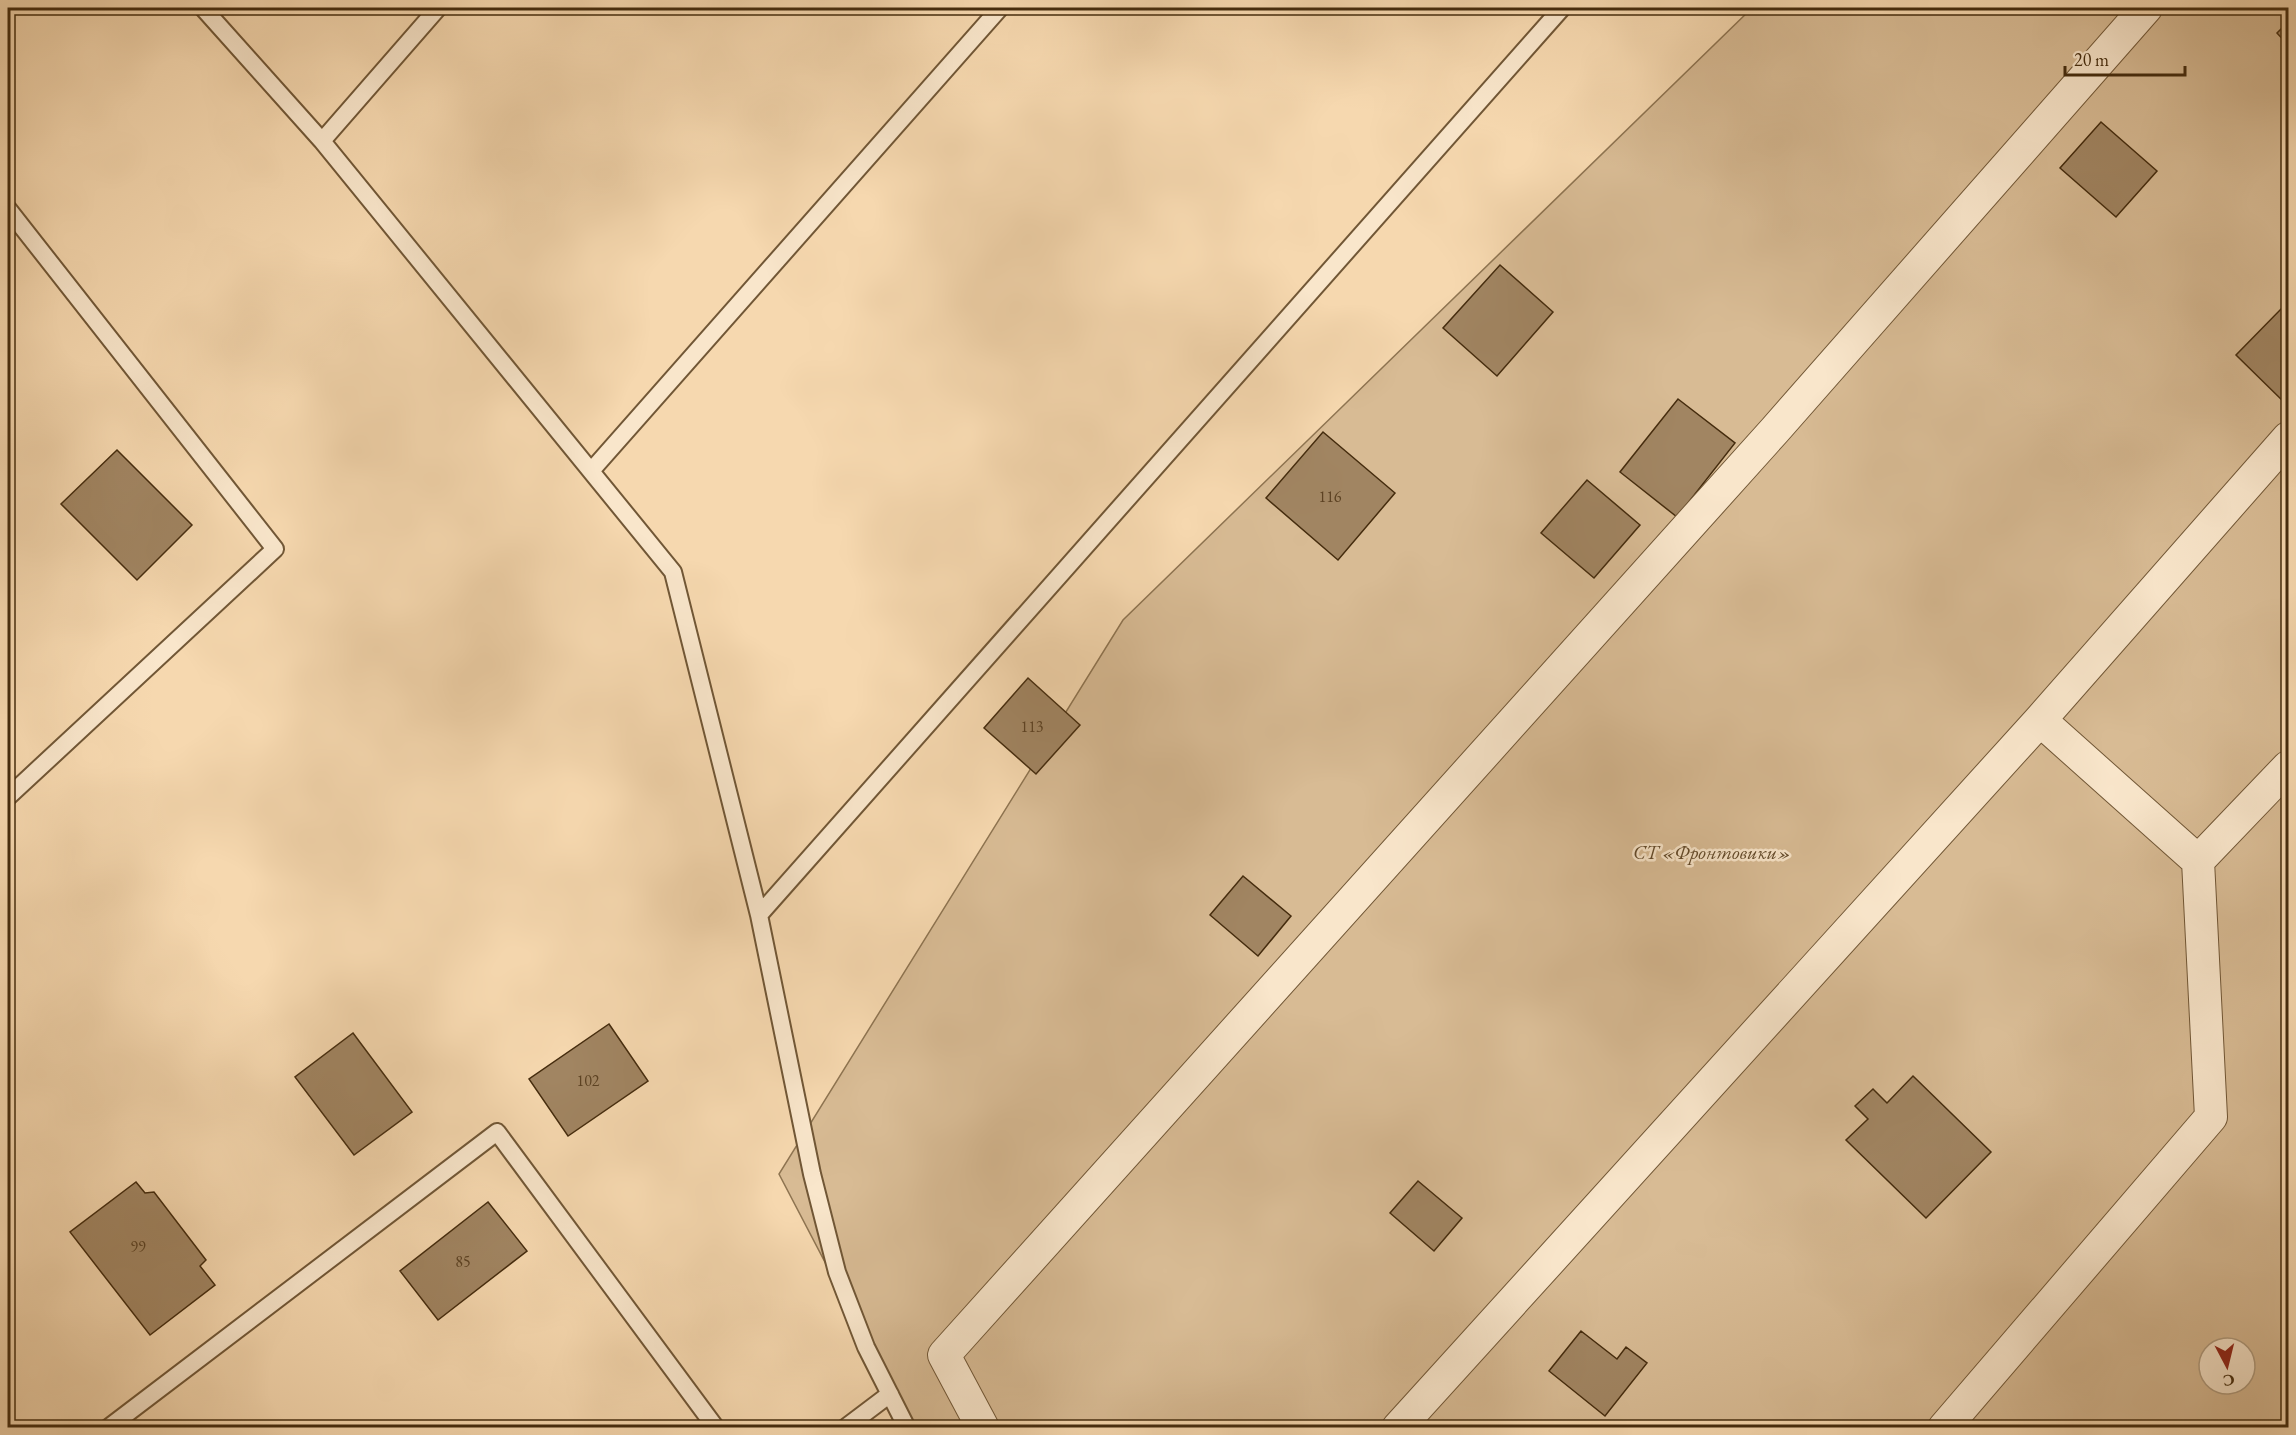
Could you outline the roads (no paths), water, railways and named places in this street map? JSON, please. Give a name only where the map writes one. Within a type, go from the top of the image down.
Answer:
[{"type":"street","points":[[983,1428],[944,1355],[1775,430],[2146,8]]},
{"type":"street","points":[[1398,1428],[2040,720],[2289,438]]},
{"type":"street","points":[[1944,1428],[2211,1117],[2198,861],[2040,720]]},
{"type":"street","points":[[2198,861],[2289,767]]},
{"type":"lane","points":[[203,8],[322,141],[673,572],[759,915],[812,1174],[837,1272],[866,1347],[907,1428]]},
{"type":"lane","points":[[322,141],[438,8]]},
{"type":"lane","points":[[591,471],[1000,8]]},
{"type":"lane","points":[[759,915],[1562,8]]},
{"type":"lane","points":[[8,209],[275,549],[8,797]]},
{"type":"lane","points":[[108,1428],[497,1132],[716,1428]]},
{"type":"lane","points":[[844,1428],[890,1394]]},
{"type":"park label","name":"СТ «Фронтовики»","points":[[1712,852]]}]
